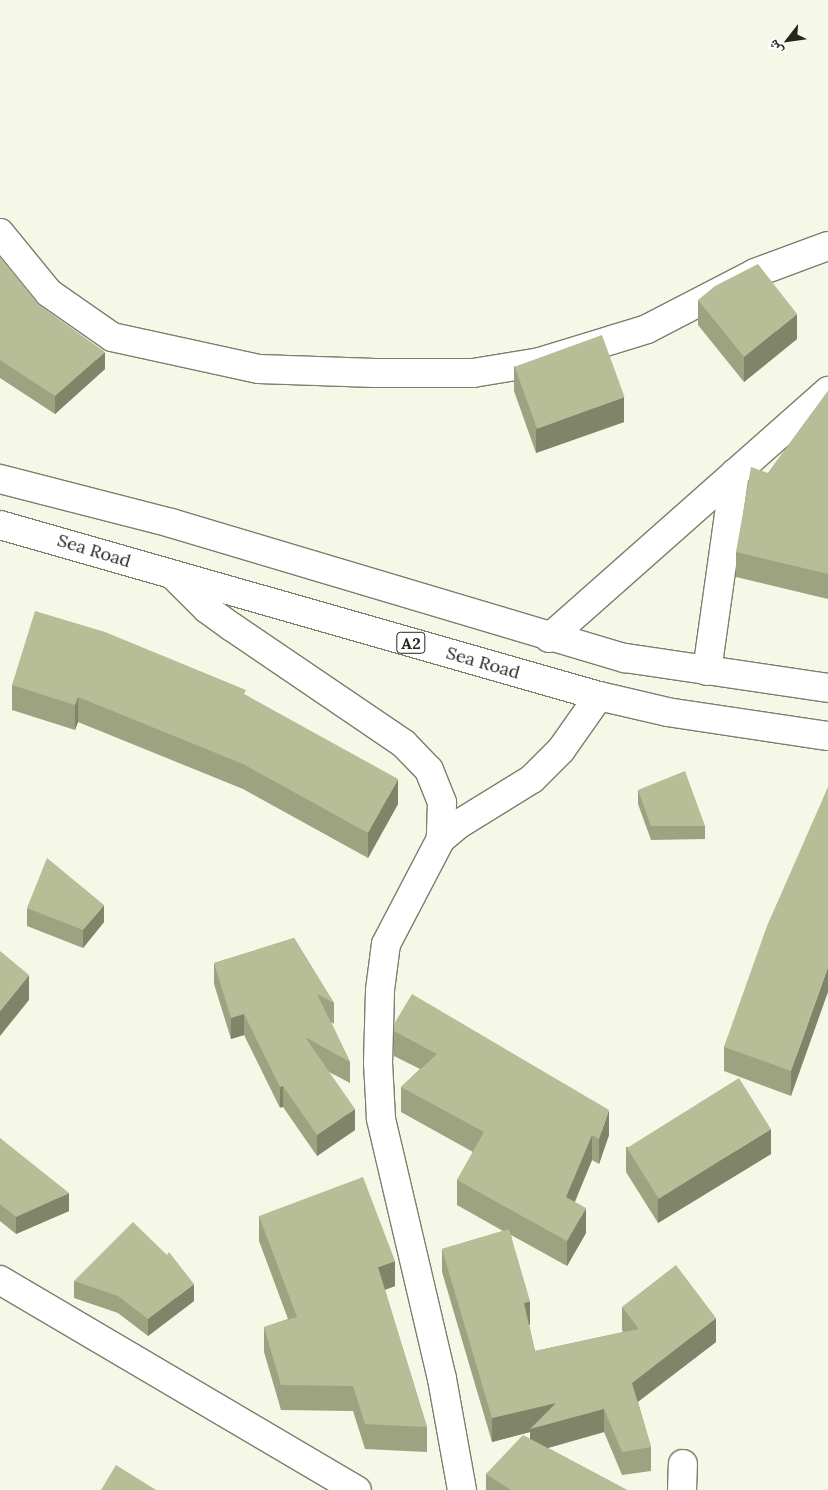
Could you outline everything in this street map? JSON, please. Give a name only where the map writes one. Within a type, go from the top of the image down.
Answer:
[{"type":"main road","points":[[0,233],[49,293],[112,337],[259,368],[375,373],[473,373],[540,362],[646,329],[755,273],[828,246]]},
{"type":"main road","points":[[549,638],[828,391]]},
{"type":"main road","points":[[707,671],[736,473]]},
{"type":"main road","points":[[0,478],[171,523],[549,638],[625,658],[828,688]]},
{"type":"main road","name":"Sea Road","points":[[0,525],[600,696],[687,715],[828,736]]},
{"type":"main road","points":[[173,575],[207,609],[404,744],[429,770],[442,803],[441,839]]},
{"type":"main road","points":[[462,1490],[442,1379],[381,1118],[378,1063],[380,990],[386,944],[441,839],[459,824],[532,779],[561,750],[600,696]]},
{"type":"main road","points":[[0,1280],[356,1490]]},
{"type":"building","points":[[0,257],[39,305],[105,352],[55,396],[0,360]]},
{"type":"building","points":[[758,264],[797,314],[744,357],[698,300],[715,286]]},
{"type":"building","points":[[602,335],[625,397],[537,429],[515,367]]},
{"type":"building","points":[[828,391],[828,574],[736,552],[751,467],[768,473]]},
{"type":"building","points":[[35,611],[105,632],[246,690],[244,694],[398,779],[368,833],[243,764],[78,697],[75,705],[12,685]]},
{"type":"building","points":[[685,771],[705,826],[651,826],[638,790]]},
{"type":"building","points":[[828,787],[828,967],[791,1071],[724,1047],[767,926]]},
{"type":"building","points":[[47,858],[104,905],[83,930],[27,908]]},
{"type":"building","points":[[294,938],[334,1003],[317,994],[350,1062],[305,1037],[355,1109],[317,1135],[283,1086],[280,1087],[244,1014],[231,1018],[214,963]]},
{"type":"building","points":[[0,951],[29,975],[0,1011]]},
{"type":"building","points":[[412,994],[609,1110],[599,1139],[592,1135],[566,1197],[586,1208],[567,1241],[457,1180],[484,1132],[401,1087],[437,1054],[394,1031],[394,1024]]},
{"type":"building","points":[[739,1078],[771,1129],[659,1199],[627,1148]]},
{"type":"building","points":[[0,1138],[69,1193],[16,1217],[0,1204]]},
{"type":"building","points":[[363,1177],[395,1261],[378,1267],[427,1427],[365,1424],[353,1386],[281,1385],[264,1327],[297,1317],[259,1216]]},
{"type":"building","points":[[133,1222],[167,1255],[169,1252],[194,1284],[148,1319],[118,1296],[74,1281]]},
{"type":"building","points":[[509,1229],[530,1301],[524,1303],[535,1351],[639,1329],[622,1307],[676,1265],[716,1318],[632,1383],[651,1447],[622,1452],[604,1409],[530,1429],[556,1403],[492,1418],[442,1249]]},
{"type":"building","points":[[523,1435],[627,1490],[511,1490],[486,1474]]},
{"type":"building","points":[[116,1465],[156,1490],[101,1490]]}]
